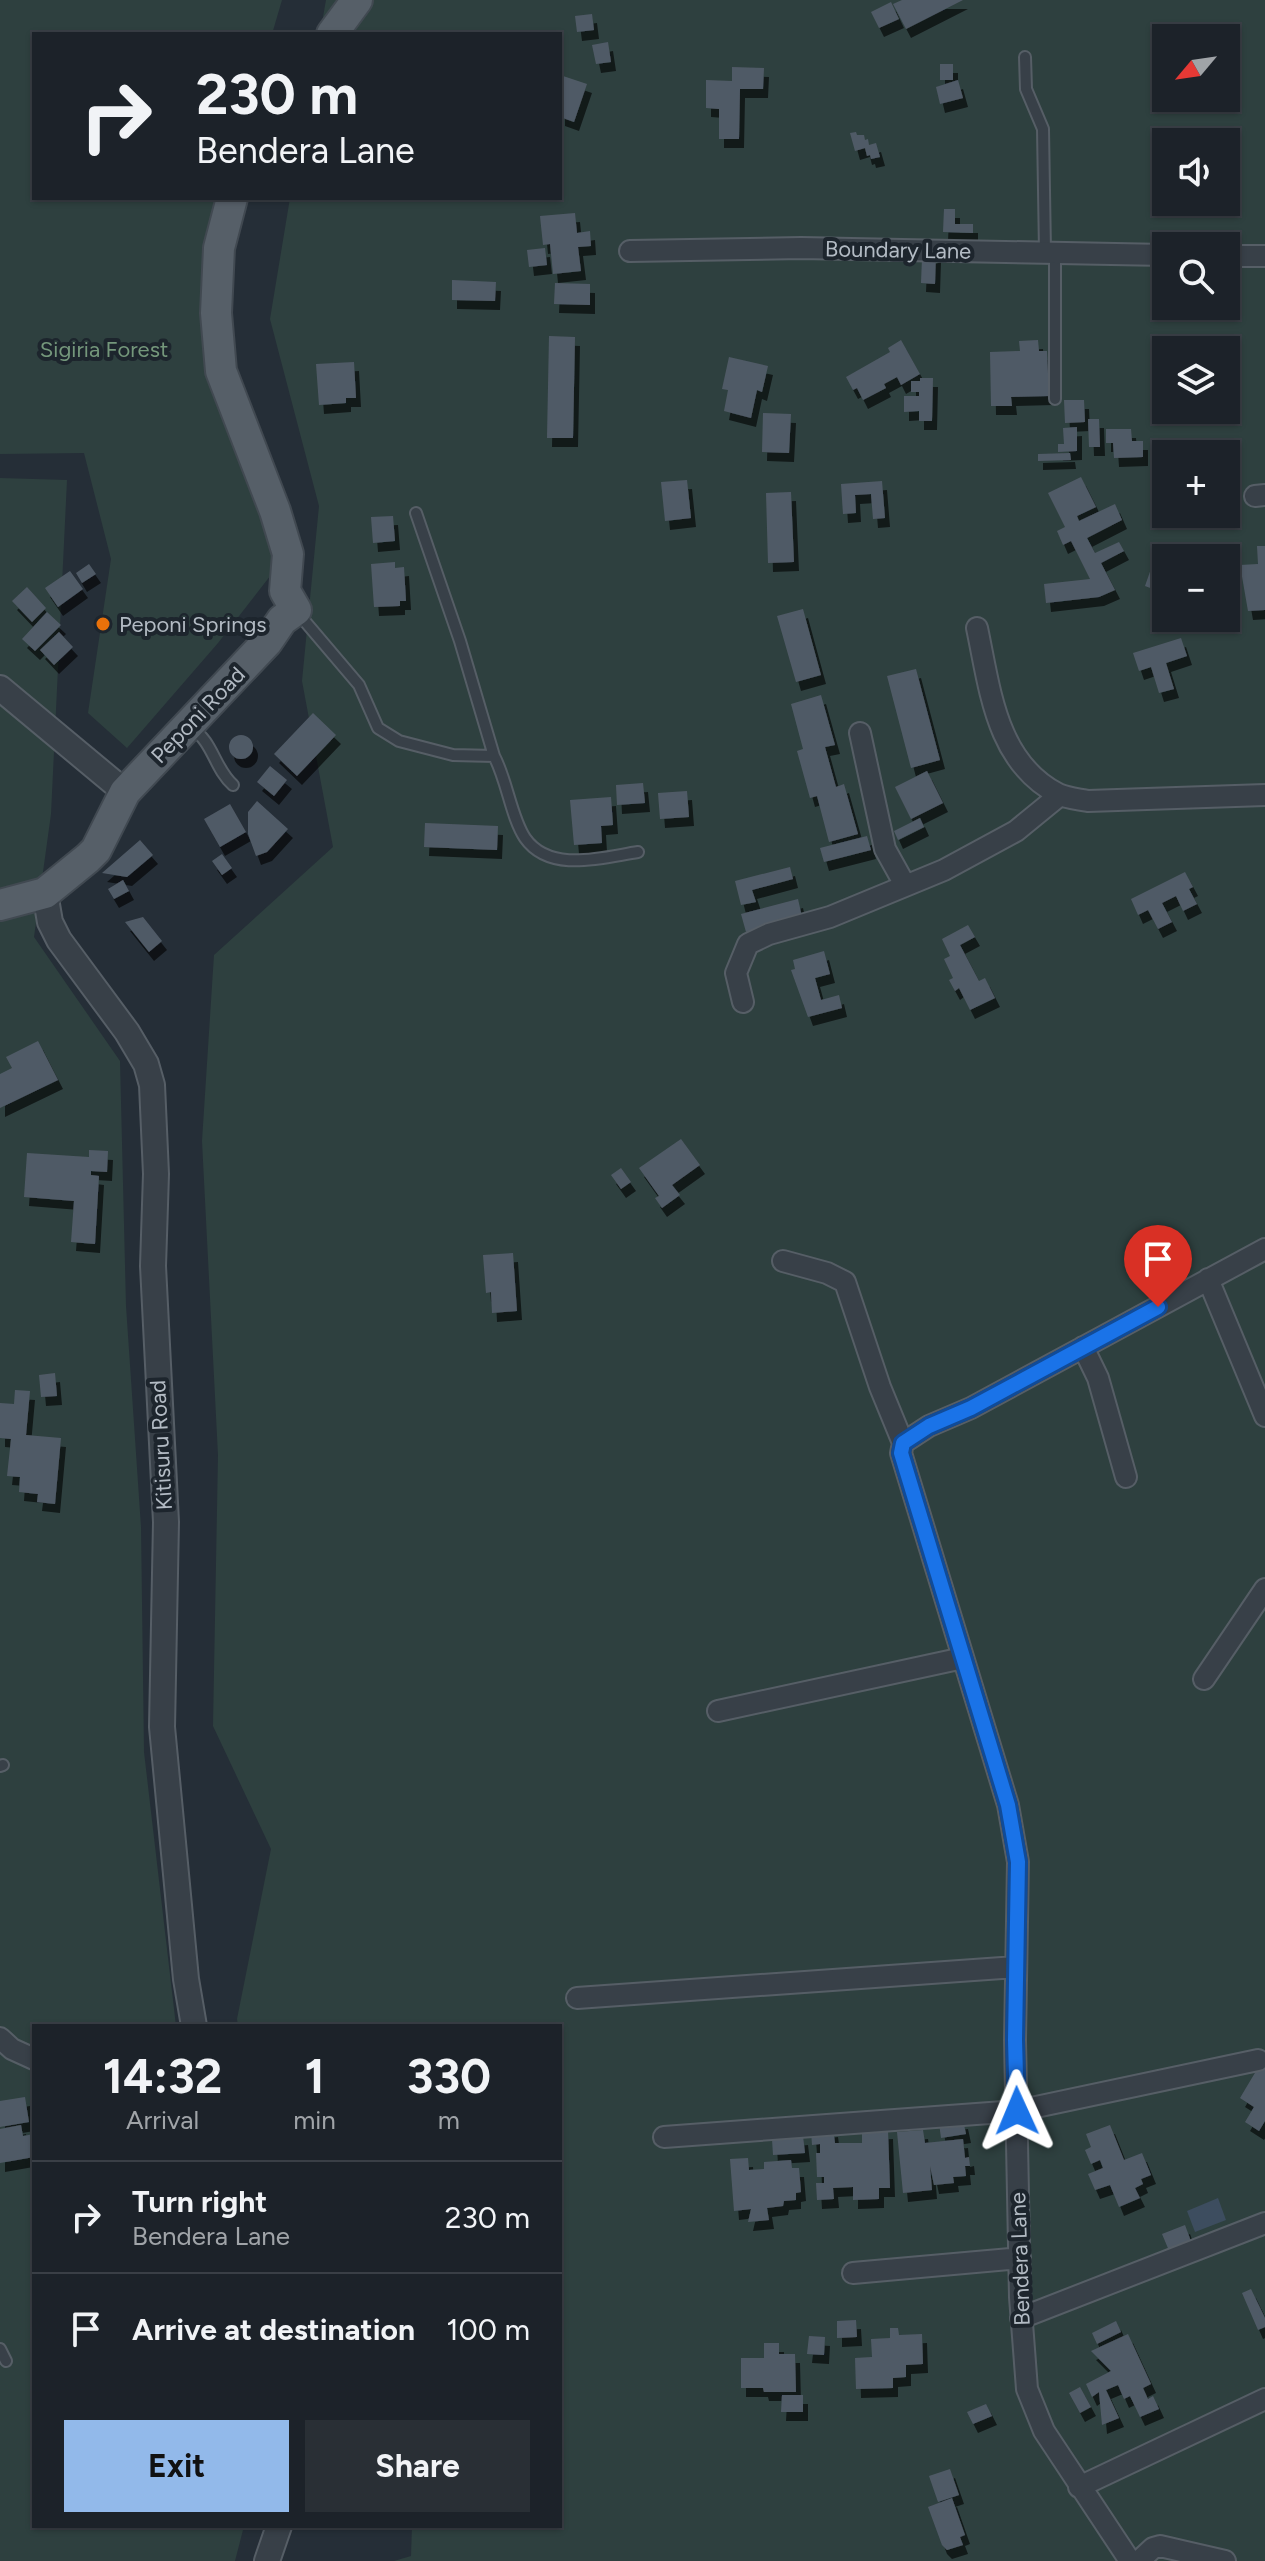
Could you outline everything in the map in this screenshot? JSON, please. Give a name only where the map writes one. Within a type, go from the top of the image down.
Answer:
[{"type":"main road","points":[[333,32],[357,0]]},
{"type":"main road","points":[[231,200],[219,248],[216,313],[221,371],[275,511],[288,554],[285,591],[296,610]]},
{"type":"main road","name":"Peponi Road","points":[[0,905],[45,893],[96,850],[125,792],[267,642],[282,620],[296,610]]},
{"type":"street","name":"Boundary Lane","points":[[630,251],[801,248],[1152,255]]},
{"type":"street","points":[[1240,256],[1265,256]]},
{"type":"street","points":[[977,628],[997,721],[1022,763],[1036,779],[1060,795],[1088,801],[1265,795]]},
{"type":"street","points":[[0,688],[125,792]]},
{"type":"street","points":[[860,733],[885,849],[905,885]]},
{"type":"street","points":[[743,1002],[736,973],[748,944],[769,934],[830,917],[944,870],[1016,831],[1060,795]]},
{"type":"street","name":"Kitisuru Road","points":[[45,893],[50,922],[59,940],[127,1032],[146,1064],[152,1085],[156,1174],[153,1266],[166,1522],[162,1727],[186,1979],[194,2024]]},
{"type":"street","points":[[903,1443],[929,1426],[971,1408],[1265,1249]]},
{"type":"street","name":"Bendera Lane","points":[[783,1261],[827,1273],[845,1282],[884,1398],[903,1443],[902,1458],[1008,1805],[1018,1862],[1017,2111],[1021,2318],[1027,2389],[1044,2431],[1130,2561]]},
{"type":"street","points":[[1208,1279],[1265,1416]]},
{"type":"street","points":[[1083,1347],[1098,1378],[1126,1477]]},
{"type":"street","points":[[1204,1679],[1265,1589]]},
{"type":"street","points":[[718,1711],[963,1658]]},
{"type":"street","points":[[577,1998],[1016,1967]]},
{"type":"street","points":[[0,2038],[12,2049],[32,2058]]},
{"type":"street","points":[[664,2137],[1017,2111],[1258,2060]]},
{"type":"street","points":[[1021,2318],[1265,2223]]},
{"type":"street","points":[[853,2273],[1020,2258]]},
{"type":"street","points":[[1079,2487],[1265,2399]]},
{"type":"street","points":[[267,2561],[278,2528]]},
{"type":"street","points":[[1139,2561],[1153,2548],[1160,2546],[1225,2561]]},
{"type":"lane","points":[[1025,57],[1026,89],[1043,129],[1055,399]]},
{"type":"lane","points":[[416,513],[460,641],[494,756],[525,838],[542,853],[568,861],[638,852]]},
{"type":"lane","points":[[296,610],[359,685],[378,728],[399,741],[453,755],[494,756]]},
{"type":"lane","points":[[189,726],[205,738],[223,774],[233,785]]},
{"type":"lane","points":[[0,2349],[6,2361]]},
{"type":"green space","name":"Sigiria Forest","points":[[0,0],[282,0],[273,32],[32,32],[32,200],[220,200],[204,251],[212,391],[269,516],[274,571],[218,643],[127,748],[88,713],[111,559],[84,453],[0,454]]},
{"type":"green space","points":[[326,0],[1265,0],[1265,2561],[394,2561],[411,2556],[412,2528],[562,2528],[562,2024],[238,2024],[271,1849],[213,1726],[218,1455],[202,1141],[214,955],[333,847],[302,681],[319,506],[270,319],[290,200],[562,200],[562,32],[320,32]]},
{"type":"green space","points":[[0,478],[67,480],[51,814],[34,937],[120,1061],[126,1306],[141,1527],[144,1752],[176,2024],[32,2024],[32,2528],[243,2528],[235,2561],[0,2561]]},
{"type":"water","points":[[1218,2198],[1226,2220],[1195,2232],[1187,2211]]},
{"type":"building","points":[[902,0],[963,0],[906,29],[893,4]]},
{"type":"building","points":[[891,2],[899,19],[879,28],[871,12]]},
{"type":"building","points":[[592,14],[594,30],[577,32],[575,16]]},
{"type":"building","points":[[608,42],[611,62],[596,64],[592,45]]},
{"type":"building","points":[[940,64],[953,64],[953,80],[940,80]]},
{"type":"building","points":[[732,67],[764,68],[763,89],[740,89],[739,139],[719,139],[719,109],[706,108],[706,80],[732,81]]},
{"type":"building","points":[[562,76],[587,84],[574,122],[562,118]]},
{"type":"building","points":[[958,80],[963,98],[940,104],[936,87]]},
{"type":"building","points":[[856,132],[868,139],[869,145],[876,143],[880,157],[871,159],[865,148],[855,151],[850,133]]},
{"type":"building","points":[[944,209],[955,209],[955,224],[973,224],[973,233],[943,232]]},
{"type":"building","points":[[575,213],[577,233],[590,231],[591,246],[578,247],[581,271],[553,274],[550,244],[543,245],[540,216]]},
{"type":"building","points":[[545,248],[547,265],[529,267],[527,250]]},
{"type":"building","points":[[936,253],[935,284],[921,283],[922,258]]},
{"type":"building","points":[[452,280],[496,282],[495,301],[452,300]]},
{"type":"building","points":[[555,283],[590,284],[590,305],[554,304]]},
{"type":"building","points":[[549,336],[575,337],[573,438],[547,438]]},
{"type":"building","points":[[901,340],[920,374],[901,385],[897,377],[884,384],[886,388],[863,400],[846,377],[890,352],[888,348]]},
{"type":"building","points":[[1038,340],[1039,351],[1047,351],[1049,396],[1011,397],[1012,406],[991,406],[990,352],[1020,351],[1019,341]]},
{"type":"building","points":[[729,357],[768,366],[762,392],[757,390],[751,418],[724,411],[728,390],[722,389]]},
{"type":"building","points":[[354,362],[356,398],[346,398],[346,403],[319,405],[316,364]]},
{"type":"building","points":[[920,378],[933,378],[932,421],[919,421],[919,411],[904,412],[904,396],[919,396],[919,392],[911,392],[911,381],[920,381]]},
{"type":"building","points":[[1064,400],[1084,400],[1085,422],[1065,423]]},
{"type":"building","points":[[763,413],[791,414],[789,453],[762,452]]},
{"type":"building","points":[[1088,419],[1099,419],[1100,447],[1089,447]]},
{"type":"building","points":[[1077,427],[1077,451],[1058,452],[1058,444],[1064,444],[1063,428]]},
{"type":"building","points":[[1106,429],[1131,429],[1132,441],[1143,441],[1143,457],[1114,458],[1113,443],[1106,443]]},
{"type":"building","points":[[1070,453],[1071,460],[1038,461],[1038,454]]},
{"type":"building","points":[[1081,477],[1096,507],[1077,516],[1079,521],[1115,504],[1122,520],[1087,538],[1095,553],[1119,542],[1124,551],[1101,563],[1115,590],[1099,597],[1046,603],[1044,584],[1090,579],[1071,541],[1063,545],[1057,531],[1065,527],[1048,493]]},
{"type":"building","points":[[687,480],[691,518],[665,521],[661,482]]},
{"type":"building","points":[[882,481],[885,518],[873,519],[871,494],[855,495],[856,513],[843,514],[841,484]]},
{"type":"building","points":[[791,492],[794,562],[768,563],[766,493]]},
{"type":"building","points":[[393,516],[395,541],[373,543],[371,517]]},
{"type":"building","points":[[1257,546],[1265,546],[1265,610],[1248,611],[1240,565],[1258,564]]},
{"type":"building","points":[[395,562],[395,568],[404,567],[406,601],[400,601],[400,606],[374,607],[371,564]]},
{"type":"building","points":[[89,564],[96,574],[82,583],[76,573]]},
{"type":"building","points":[[1152,566],[1152,589],[1145,586]]},
{"type":"building","points":[[70,571],[83,589],[58,607],[45,588]]},
{"type":"building","points":[[27,587],[46,608],[32,622],[12,601]]},
{"type":"building","points":[[803,609],[821,675],[796,682],[777,616]]},
{"type":"building","points":[[47,612],[61,625],[35,651],[22,639]]},
{"type":"building","points":[[59,632],[73,647],[54,665],[40,650]]},
{"type":"building","points":[[1181,638],[1187,656],[1166,663],[1174,689],[1159,693],[1151,667],[1139,671],[1133,653]]},
{"type":"building","points":[[916,669],[940,760],[911,768],[887,676]]},
{"type":"building","points":[[821,695],[835,745],[825,747],[836,787],[844,784],[858,834],[829,842],[817,796],[810,798],[797,751],[803,749],[791,704]]},
{"type":"building","points":[[313,713],[336,735],[297,776],[274,754]]},
{"type":"building","points":[[241,735],[250,738],[253,747],[250,756],[241,759],[232,756],[229,747],[232,738]]},
{"type":"building","points":[[270,766],[287,780],[274,796],[257,782]]},
{"type":"building","points":[[927,771],[943,803],[911,819],[895,787]]},
{"type":"building","points":[[643,783],[645,803],[617,805],[616,785]]},
{"type":"building","points":[[687,791],[689,817],[660,819],[658,793]]},
{"type":"building","points":[[611,797],[613,825],[601,826],[602,843],[574,845],[570,800]]},
{"type":"building","points":[[257,801],[288,829],[267,852],[256,856],[248,834],[248,812]]},
{"type":"building","points":[[230,804],[246,832],[220,847],[204,819]]},
{"type":"building","points":[[920,818],[924,827],[898,840],[894,831]]},
{"type":"building","points":[[425,823],[498,826],[497,850],[424,847]]},
{"type":"building","points":[[867,836],[871,850],[824,862],[820,848]]},
{"type":"building","points":[[140,840],[153,855],[127,877],[102,873]]},
{"type":"building","points":[[222,854],[232,868],[222,875],[212,861]]},
{"type":"building","points":[[790,867],[793,879],[752,890],[756,902],[741,905],[735,881]]},
{"type":"building","points":[[1185,872],[1197,904],[1183,911],[1176,896],[1162,903],[1172,922],[1158,929],[1148,910],[1138,915],[1131,899]]},
{"type":"building","points":[[123,880],[129,891],[114,899],[108,889]]},
{"type":"building","points":[[798,899],[802,917],[746,932],[741,914]]},
{"type":"building","points":[[143,917],[162,941],[149,952],[125,922]]},
{"type":"building","points":[[968,925],[975,937],[960,945],[979,981],[985,978],[995,998],[970,1010],[959,988],[955,991],[949,980],[953,978],[944,959],[950,956],[942,939]]},
{"type":"building","points":[[824,951],[830,974],[815,978],[821,1000],[839,995],[842,1008],[808,1017],[791,970],[795,969],[793,960]]},
{"type":"building","points":[[38,1041],[58,1080],[0,1108],[0,1074],[12,1068],[6,1057]]},
{"type":"building","points":[[681,1139],[700,1165],[672,1185],[680,1195],[662,1208],[655,1198],[659,1196],[639,1168]]},
{"type":"building","points":[[89,1150],[108,1151],[107,1172],[91,1171],[91,1175],[99,1176],[95,1244],[71,1242],[74,1201],[24,1197],[27,1153],[89,1157]]},
{"type":"building","points":[[621,1168],[631,1182],[621,1189],[611,1175]]},
{"type":"building","points":[[513,1253],[517,1311],[492,1313],[491,1292],[486,1293],[483,1255]]},
{"type":"building","points":[[55,1373],[57,1396],[41,1397],[39,1375]]},
{"type":"building","points":[[15,1390],[30,1391],[26,1435],[61,1438],[55,1504],[37,1502],[38,1494],[19,1492],[20,1477],[7,1476],[11,1439],[0,1438],[0,1403],[14,1404]]},
{"type":"building","points":[[1265,2056],[1265,2121],[1259,2131],[1245,2122],[1254,2107],[1240,2098]]},
{"type":"building","points":[[25,2097],[29,2122],[0,2127],[0,2101]]},
{"type":"building","points":[[963,2120],[966,2134],[941,2138],[939,2123]]},
{"type":"building","points":[[21,2125],[23,2136],[32,2134],[32,2157],[0,2163],[0,2129]]},
{"type":"building","points":[[1110,2125],[1124,2160],[1142,2153],[1151,2175],[1141,2179],[1143,2184],[1135,2188],[1140,2198],[1119,2207],[1110,2185],[1095,2190],[1088,2174],[1103,2168],[1100,2160],[1091,2164],[1085,2150],[1091,2147],[1086,2134]]},
{"type":"building","points":[[833,2128],[835,2143],[862,2143],[862,2131],[888,2130],[890,2188],[879,2188],[879,2199],[853,2200],[853,2187],[833,2188],[834,2199],[817,2200],[816,2183],[824,2183],[824,2177],[817,2177],[816,2153],[820,2153],[820,2144],[812,2145],[811,2131]]},
{"type":"building","points":[[923,2130],[925,2143],[963,2139],[965,2158],[969,2157],[970,2166],[965,2166],[966,2176],[953,2177],[954,2183],[934,2185],[930,2166],[932,2190],[903,2193],[897,2132]]},
{"type":"building","points":[[803,2136],[805,2153],[773,2155],[772,2139]]},
{"type":"building","points":[[748,2158],[749,2170],[764,2169],[764,2162],[791,2160],[792,2168],[799,2168],[801,2192],[796,2193],[796,2200],[767,2208],[769,2220],[748,2222],[751,2209],[734,2211],[730,2159]]},
{"type":"building","points":[[1185,2225],[1192,2244],[1170,2253],[1162,2234]]},
{"type":"building","points":[[1251,2289],[1265,2318],[1265,2327],[1258,2330],[1242,2293]]},
{"type":"building","points":[[856,2320],[857,2337],[837,2338],[837,2321]]},
{"type":"building","points":[[1116,2321],[1121,2332],[1097,2344],[1092,2333]]},
{"type":"building","points":[[890,2328],[898,2328],[899,2335],[922,2334],[923,2364],[906,2365],[906,2377],[893,2378],[893,2388],[856,2389],[855,2358],[872,2357],[871,2339],[890,2338]]},
{"type":"building","points":[[1128,2334],[1151,2384],[1143,2388],[1148,2399],[1153,2396],[1159,2409],[1140,2417],[1130,2396],[1124,2399],[1118,2385],[1106,2390],[1119,2418],[1102,2425],[1099,2392],[1092,2397],[1086,2384],[1111,2371],[1091,2351]]},
{"type":"building","points":[[809,2336],[825,2337],[824,2355],[807,2354]]},
{"type":"building","points":[[764,2343],[779,2343],[779,2354],[795,2354],[796,2392],[741,2388],[741,2358],[764,2358]]},
{"type":"building","points":[[1080,2387],[1091,2407],[1080,2413],[1069,2393]]},
{"type":"building","points":[[782,2395],[803,2395],[803,2412],[781,2412]]},
{"type":"building","points":[[986,2404],[992,2416],[973,2424],[967,2412]]},
{"type":"building","points":[[950,2469],[959,2495],[938,2502],[929,2476]]},
{"type":"building","points":[[952,2498],[965,2535],[960,2537],[963,2545],[947,2550],[942,2545],[928,2507]]},
{"type":"place","name":"Peponi Springs","points":[[103,624]]},
{"type":"route","points":[[1017,2111],[1018,1862],[1008,1805],[901,1453],[903,1443],[929,1426],[971,1408],[1158,1307]]}]
